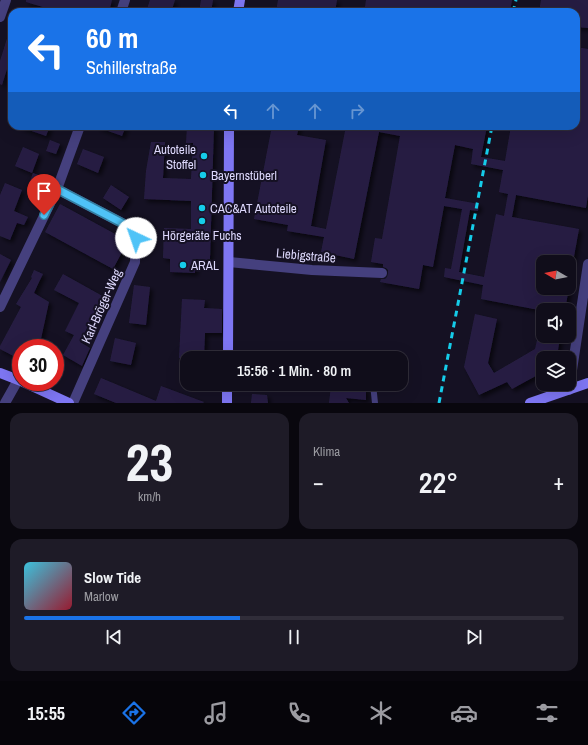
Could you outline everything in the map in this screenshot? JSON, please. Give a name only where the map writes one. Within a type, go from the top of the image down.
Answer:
[{"type":"street","points":[[0,17],[6,0]]},
{"type":"street","points":[[0,307],[57,189],[79,130]]},
{"type":"street","points":[[228,351],[229,130]]},
{"type":"street","name":"Karl-Bröger-Weg","points":[[57,189],[122,223],[136,238],[135,262],[73,403]]},
{"type":"street","name":"Liebigstraße","points":[[229,262],[312,270],[382,273]]},
{"type":"street","points":[[575,351],[588,264]]},
{"type":"street","points":[[0,373],[12,378]]},
{"type":"street","points":[[576,387],[588,383]]},
{"type":"street","points":[[5,403],[14,391]]},
{"type":"street","points":[[43,391],[69,403]]},
{"type":"street","points":[[227,391],[227,403]]},
{"type":"street","points":[[530,403],[566,391]]},
{"type":"lane","points":[[374,391],[375,403]]},
{"type":"building","points":[[26,0],[112,0],[110,8],[46,8],[26,2]]},
{"type":"building","points":[[150,0],[175,0],[172,8],[147,8]]},
{"type":"building","points":[[201,0],[213,0],[212,8],[200,8]]},
{"type":"building","points":[[278,0],[337,0],[336,8],[277,8]]},
{"type":"building","points":[[366,0],[512,0],[511,8],[365,7]]},
{"type":"building","points":[[541,0],[588,0],[588,28],[580,27],[580,8],[540,8]]},
{"type":"building","points":[[8,35],[8,66],[2,85],[0,84],[0,61]]},
{"type":"building","points":[[580,48],[588,49],[588,195],[586,208],[516,195],[512,217],[579,229],[574,255],[536,255],[536,295],[568,295],[566,303],[536,303],[536,309],[481,299],[483,285],[444,277],[445,268],[451,269],[462,209],[444,206],[433,267],[423,265],[419,289],[380,282],[381,279],[385,279],[387,277],[388,270],[383,267],[383,264],[371,262],[375,238],[382,239],[400,136],[379,132],[354,259],[321,252],[324,237],[287,231],[288,225],[254,219],[271,130],[298,130],[297,135],[326,140],[311,226],[326,229],[345,130],[486,130],[481,157],[505,161],[510,130],[580,130]],"holes":[[[455,145],[473,149],[471,164],[503,170],[499,192],[508,194],[504,216],[496,214],[484,277],[459,272],[470,210],[478,211],[479,204],[445,198]]]},
{"type":"building","points":[[29,130],[48,130],[46,136]]},
{"type":"building","points":[[105,130],[124,130],[122,136]]},
{"type":"building","points":[[187,130],[214,130],[210,260],[196,259],[195,273],[170,272],[170,259],[163,258],[164,228],[191,229],[191,201],[144,199],[146,171],[151,142],[165,142],[163,178],[191,179],[193,143],[186,143]]},
{"type":"building","points":[[50,140],[60,144],[56,154],[46,151]]},
{"type":"building","points":[[23,147],[39,154],[32,173],[15,166]]},
{"type":"building","points":[[83,149],[104,157],[98,173],[77,164]]},
{"type":"building","points":[[33,173],[44,177],[39,188],[29,184]]},
{"type":"building","points":[[5,183],[22,190],[14,211],[28,217],[24,225],[17,223],[10,240],[0,236],[0,195]]},
{"type":"building","points":[[111,185],[129,197],[121,210],[103,198]]},
{"type":"building","points":[[60,204],[128,241],[113,269],[45,232]]},
{"type":"building","points":[[0,254],[11,260],[0,282]]},
{"type":"building","points":[[34,270],[43,274],[34,293],[49,302],[41,339],[12,339],[12,355],[0,349],[0,346],[21,307],[16,304],[32,278],[31,277]]},
{"type":"building","points":[[63,274],[106,298],[98,314],[95,312],[80,342],[90,348],[82,366],[64,356],[74,335],[65,331],[79,303],[54,290]]},
{"type":"building","points":[[134,285],[150,287],[146,325],[129,323]]},
{"type":"building","points":[[182,299],[205,300],[204,308],[222,309],[222,333],[205,333],[204,351],[180,351],[179,358]]},
{"type":"building","points":[[475,314],[497,319],[488,363],[494,373],[535,349],[536,343],[559,343],[558,351],[536,351],[536,376],[512,389],[507,382],[479,395],[464,367]]},
{"type":"building","points":[[115,338],[136,343],[131,365],[110,361]]},
{"type":"building","points":[[101,378],[156,401],[161,386],[204,402],[116,403],[94,394]]},
{"type":"building","points":[[330,391],[366,391],[366,400],[346,398],[349,403],[329,403]]},
{"type":"building","points":[[252,394],[267,395],[268,403],[251,403]]},
{"type":"railway","points":[[514,8],[516,0]]},
{"type":"railway","points":[[439,403],[491,130]]},
{"type":"place","name":"Autoteile Stoffel","points":[[204,156]]},
{"type":"place","name":"Bayernstüberl","points":[[203,175]]},
{"type":"place","name":"CAC&AT Autoteile","points":[[202,208]]},
{"type":"place","name":"Hörgeräte Fuchs","points":[[202,221]]},
{"type":"place","name":"ARAL","points":[[183,265]]},
{"type":"route","points":[[44,215],[57,189],[122,223],[136,238]]}]
